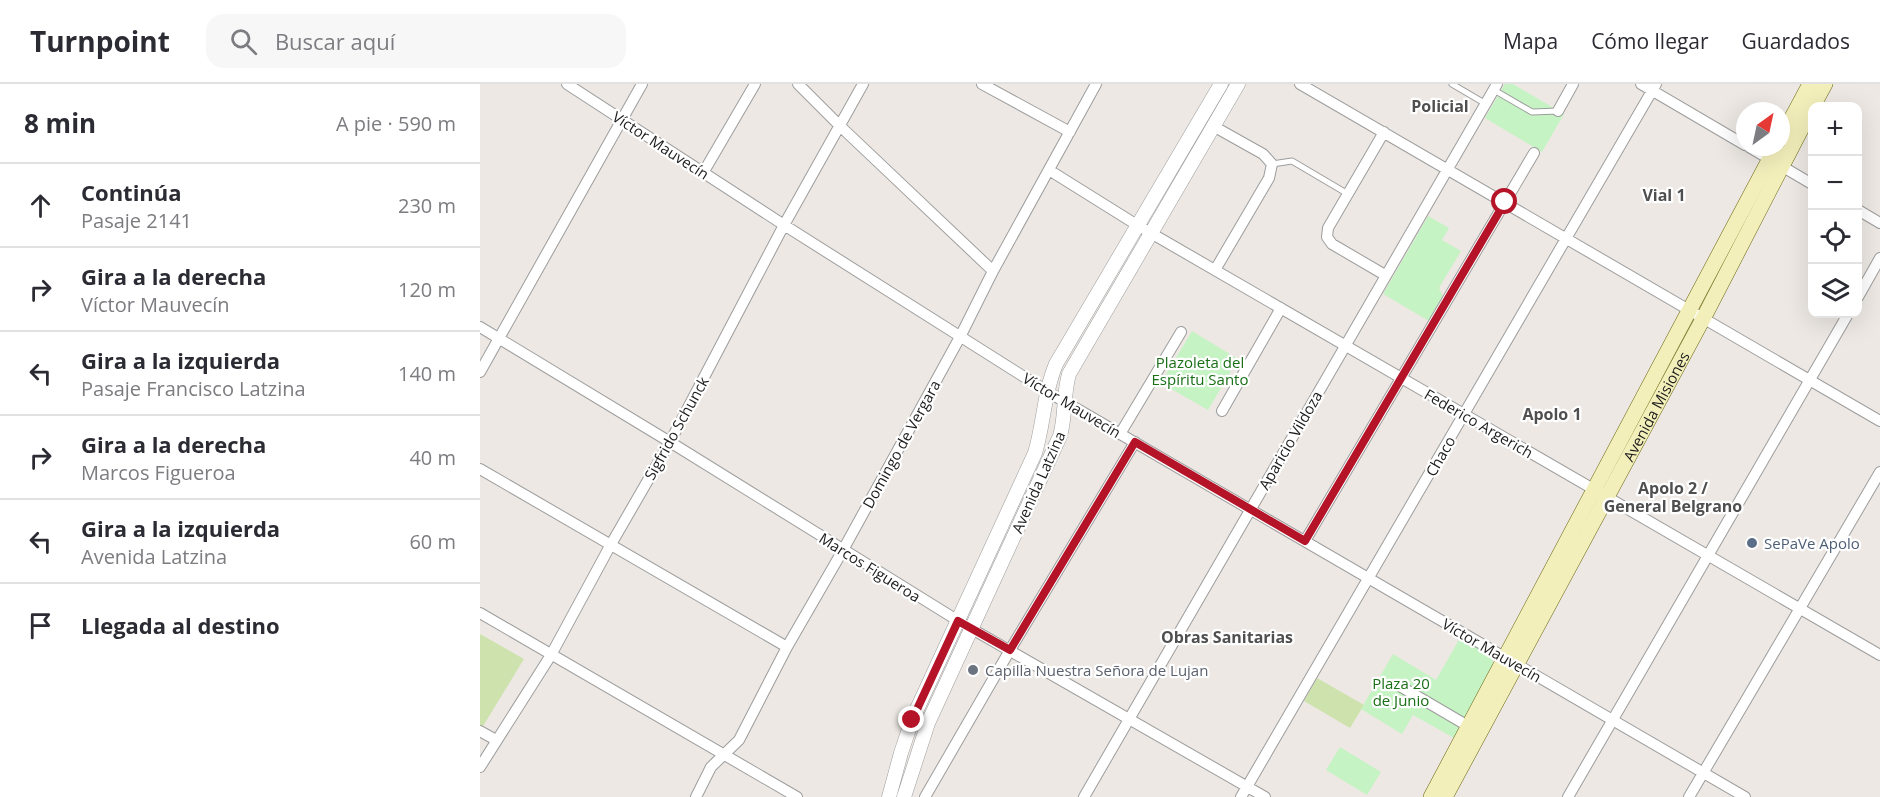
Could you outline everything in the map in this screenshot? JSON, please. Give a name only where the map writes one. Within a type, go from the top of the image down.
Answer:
[{"type":"main road","points":[[1790,121],[1810,84]]},
{"type":"main road","name":"Avenida Misiones","points":[[1816,102],[1825,84]]},
{"type":"main road","name":"Avenida Misiones","points":[[1445,797],[1511,661],[1698,314],[1776,158],[1808,114]]},
{"type":"main road","name":"Avenida Misiones","points":[[1431,797],[1468,726],[1511,661]]},
{"type":"street","name":"Víctor Mauvecín","points":[[567,84],[1048,392],[1745,797]]},
{"type":"street","points":[[480,372],[642,84]]},
{"type":"street","points":[[703,173],[755,84]]},
{"type":"street","points":[[798,84],[993,271]]},
{"type":"street","name":"Sigfrido Schunck","points":[[480,767],[551,655],[670,442],[784,225],[863,84]]},
{"type":"street","points":[[982,84],[1070,132]]},
{"type":"street","name":"Domingo de Vergara","points":[[696,797],[711,767],[738,740],[787,647],[960,337],[993,271],[1096,84]]},
{"type":"street","name":"Avenida Latzina","points":[[889,797],[912,720],[1035,453],[1042,430],[1050,377],[1056,364],[1221,84]]},
{"type":"street","name":"Avenida Latzina","points":[[904,797],[928,723],[1060,436],[1064,422],[1065,390],[1069,374],[1238,84]]},
{"type":"street","points":[[1300,84],[1880,421]]},
{"type":"street","points":[[1318,94],[1324,84]]},
{"type":"street","points":[[1558,111],[1573,84]]},
{"type":"street","points":[[1641,84],[1654,87],[1736,139]]},
{"type":"street","name":"Aparicio Vildoza","points":[[1084,797],[1496,87]]},
{"type":"street","name":"Chaco","points":[[1241,797],[1568,239],[1654,87]]},
{"type":"street","points":[[1213,126],[1263,154],[1272,164],[1269,178],[1215,270]]},
{"type":"street","points":[[1384,132],[1328,228],[1327,237],[1332,244],[1385,275]]},
{"type":"street","points":[[1305,541],[1534,153]]},
{"type":"street","points":[[1776,158],[1808,181]]},
{"type":"street","name":"Federico Argerich","points":[[1049,170],[1137,225],[1880,656]]},
{"type":"street","points":[[1862,213],[1880,223]]},
{"type":"street","points":[[1862,289],[1880,258]]},
{"type":"street","points":[[1222,411],[1281,308]]},
{"type":"street","points":[[1568,797],[1846,318]]},
{"type":"street","name":"Marcos Figueroa","points":[[480,327],[958,621],[1265,797]]},
{"type":"street","points":[[1120,434],[1181,332]]},
{"type":"street","points":[[925,797],[1135,442]]},
{"type":"street","points":[[480,469],[787,647]]},
{"type":"street","points":[[1689,797],[1880,472]]},
{"type":"street","points":[[480,614],[797,797]]},
{"type":"street","points":[[1398,685],[1468,726]]},
{"type":"street","points":[[480,731],[496,740]]},
{"type":"lane","points":[[1452,84],[1486,104]]},
{"type":"lane","points":[[1496,87],[1532,112],[1558,111]]},
{"type":"lane","points":[[1272,164],[1292,161],[1348,194]]},
{"type":"green space","points":[[1505,84],[1513,84],[1564,114],[1542,152],[1485,118]]},
{"type":"green space","points":[[1428,216],[1449,228],[1442,240],[1461,251],[1439,288],[1443,296],[1429,321],[1383,294]]},
{"type":"green space","name":"Plazoleta del Espíritu Santo","points":[[1192,331],[1238,359],[1208,410],[1161,383]]},
{"type":"green space","points":[[480,634],[524,659],[480,731]]},
{"type":"green space","name":"Plaza 20 de Junio","points":[[1460,638],[1488,654],[1493,660],[1492,668],[1454,738],[1413,715],[1402,734],[1361,709],[1393,654],[1436,680]]},
{"type":"green space","points":[[1317,678],[1364,705],[1350,728],[1304,701]]},
{"type":"green space","points":[[1340,747],[1381,772],[1367,795],[1326,770]]},
{"type":"place","name":"SePaVe Apolo","points":[[1752,543]]},
{"type":"place","name":"Capilla Nuestra Señora de Lujan","points":[[973,670]]},
{"type":"district","name":"Policial","points":[[1440,106]]},
{"type":"district","name":"Vial 1","points":[[1664,195]]},
{"type":"district","name":"Apolo 1","points":[[1552,414]]},
{"type":"district","name":"Apolo 2 / General Belgrano","points":[[1673,497]]},
{"type":"district","name":"Obras Sanitarias","points":[[1227,637]]},
{"type":"route","points":[[912,720],[958,621],[1010,650],[1135,442],[1305,541],[1505,202]]}]
